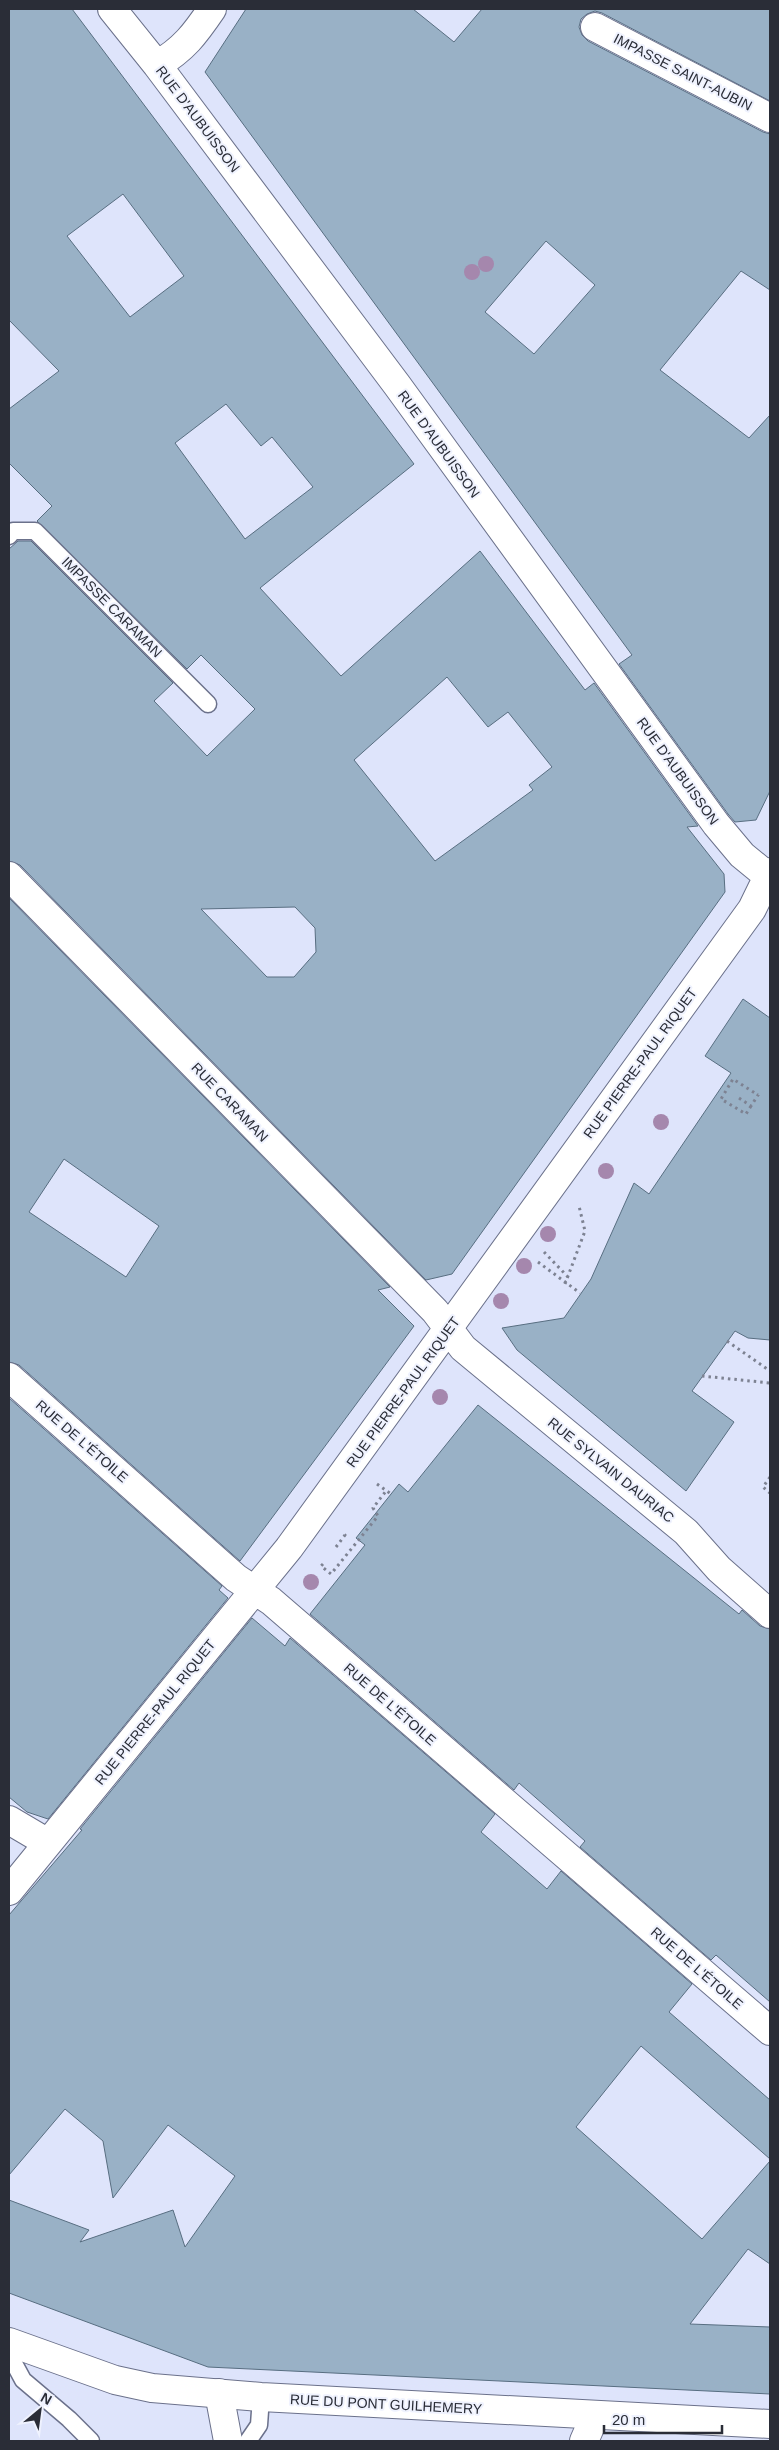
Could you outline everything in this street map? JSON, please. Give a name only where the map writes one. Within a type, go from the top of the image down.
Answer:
[{"type":"street","name":"RUE D'AUBUISSON","points":[[112,9],[157,65],[397,385],[716,824],[742,855],[770,875]]},
{"type":"street","points":[[157,65],[180,51],[196,34],[212,9]]},
{"type":"street","name":"IMPASSE SAINT-AUBIN","points":[[595,27],[770,118]]},
{"type":"street","name":"RUE PIERRE-PAUL RIQUET","points":[[9,1891],[255,1591],[449,1330],[752,909],[770,875]]},
{"type":"street","name":"RUE CARAMAN","points":[[9,876],[428,1304],[449,1330]]},
{"type":"street","name":"RUE SYLVAIN DAURIAC","points":[[449,1330],[463,1348],[686,1532],[719,1569],[770,1614]]},
{"type":"street","name":"RUE DE L'ÉTOILE","points":[[9,1377],[236,1578],[279,1608],[770,2031]]},
{"type":"street","points":[[9,1820],[48,1842]]},
{"type":"street","name":"RUE DU PONT GUILHEMERY","points":[[9,2342],[115,2380],[152,2388],[261,2397],[770,2424]]},
{"type":"street","points":[[219,2394],[228,2441]]},
{"type":"street","points":[[584,2441],[595,2416]]},
{"type":"lane","name":"IMPASSE CARAMAN","points":[[9,536],[13,532],[35,531],[208,704]]},
{"type":"lane","points":[[9,2354],[23,2380],[92,2440]]},
{"type":"lane","points":[[248,2441],[259,2424],[261,2397]]},
{"type":"path","points":[[733,1079],[759,1094],[751,1106],[746,1114],[720,1099],[733,1079]]},
{"type":"path","points":[[739,1098],[751,1106]]},
{"type":"path","points":[[566,1284],[585,1231],[579,1204]]},
{"type":"path","points":[[542,1251],[568,1277]]},
{"type":"path","points":[[536,1261],[580,1293]]},
{"type":"path","points":[[727,1341],[770,1370]]},
{"type":"path","points":[[702,1376],[770,1383]]},
{"type":"path","points":[[770,1477],[763,1487],[770,1493]]},
{"type":"path","points":[[380,1486],[391,1494]]},
{"type":"path","points":[[327,1559],[321,1566],[332,1574],[378,1516],[373,1508],[386,1491]]},
{"type":"path","points":[[333,1551],[345,1535],[336,1529]]},
{"type":"building","points":[[9,9],[72,9],[414,464],[260,588],[341,676],[480,551],[585,690],[594,683],[698,826],[687,827],[724,874],[725,892],[452,1274],[426,1280],[20,865],[9,861],[9,549],[18,541],[31,541],[173,683],[154,701],[207,756],[255,709],[201,655],[187,669],[37,521],[52,506],[9,463],[9,409],[59,371],[9,320]],"holes":[[[123,194],[184,276],[130,317],[67,236]],[[226,404],[261,446],[272,437],[313,487],[245,539],[175,443]],[[447,677],[488,727],[508,712],[552,767],[529,785],[533,790],[435,861],[354,760]],[[295,907],[315,928],[316,952],[294,977],[267,977],[201,909]]]},
{"type":"building","points":[[246,9],[413,9],[454,42],[482,9],[770,9],[770,101],[602,13],[595,11],[587,14],[581,19],[579,27],[582,35],[588,41],[770,134],[770,290],[741,271],[660,370],[749,438],[770,415],[770,791],[756,820],[735,822],[728,814],[619,664],[632,655],[205,72]],"holes":[[[546,241],[595,285],[534,354],[485,312]]]},
{"type":"building","points":[[9,898],[390,1287],[378,1290],[414,1326],[240,1561],[19,1365],[9,1362]],"holes":[[[64,1159],[159,1226],[126,1277],[29,1212]]]},
{"type":"building","points":[[743,999],[770,1018],[770,1340],[748,1338],[735,1331],[692,1391],[734,1422],[686,1491],[517,1350],[502,1328],[564,1318],[591,1279],[634,1183],[649,1194],[731,1073],[705,1056]]},
{"type":"building","points":[[9,1398],[222,1586],[219,1590],[228,1598],[48,1819],[27,1812],[9,1797]]},
{"type":"building","points":[[478,1405],[739,1614],[742,1610],[760,1626],[770,1629],[770,2002],[716,1955],[711,1960],[580,1847],[585,1841],[519,1783],[514,1790],[310,1614],[365,1545],[356,1538],[399,1484],[408,1492]]},
{"type":"building","points":[[252,1618],[285,1646],[290,1638],[495,1814],[481,1832],[547,1889],[561,1871],[692,1984],[669,2012],[770,2100],[770,2159],[641,2046],[576,2127],[702,2239],[770,2161],[770,2264],[748,2249],[690,2324],[770,2327],[770,2394],[208,2367],[9,2293],[9,2200],[89,2230],[80,2242],[173,2210],[185,2247],[235,2176],[168,2125],[113,2198],[103,2141],[65,2109],[9,2175],[9,1915],[82,1830],[80,1829]]}]
